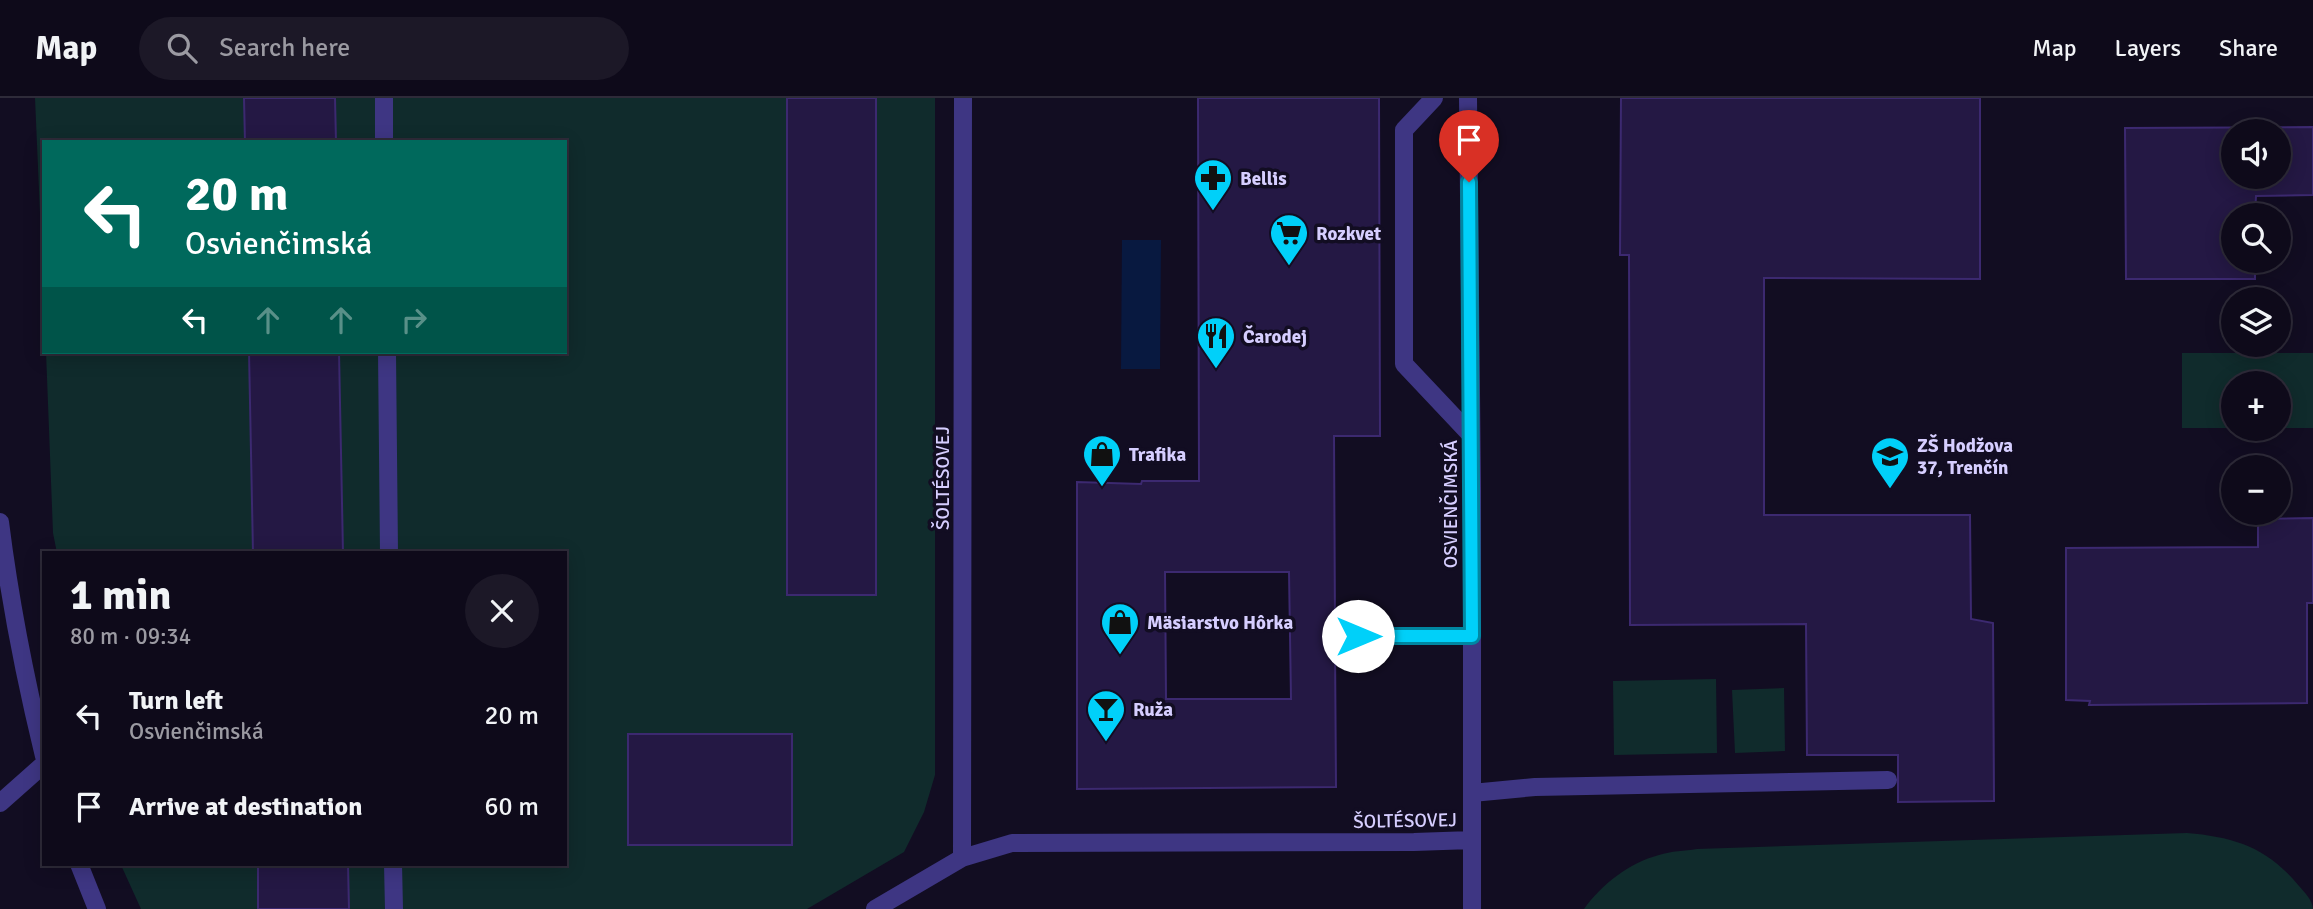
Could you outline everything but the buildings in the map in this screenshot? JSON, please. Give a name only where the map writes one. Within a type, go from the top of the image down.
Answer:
[{"type":"street","points":[[384,98],[384,140]]},
{"type":"street","name":"ŠOLTÉSOVEJ","points":[[962,858],[963,98]]},
{"type":"street","points":[[1434,98],[1404,130],[1404,364],[1470,434]]},
{"type":"street","name":"OSVIENČIMSKÁ","points":[[1468,98],[1472,909]]},
{"type":"street","points":[[387,354],[389,551]]},
{"type":"street","points":[[0,522],[5,604],[42,748]]},
{"type":"street","points":[[1338,636],[1472,636]]},
{"type":"street","points":[[0,803],[42,766]]},
{"type":"street","points":[[1472,793],[1535,787],[1888,780]]},
{"type":"street","name":"ŠOLTÉSOVEJ","points":[[875,909],[962,858],[1012,843],[1472,840]]},
{"type":"street","points":[[80,866],[97,909]]},
{"type":"street","points":[[393,866],[394,909]]},
{"type":"green space","points":[[35,98],[935,98],[935,775],[924,812],[904,852],[807,909],[141,909],[121,866],[567,866],[567,551],[57,551],[53,533],[46,354],[567,354],[567,140],[42,140],[42,260]]},
{"type":"green space","points":[[2182,353],[2221,353],[2221,357],[2291,357],[2291,353],[2313,353],[2313,428],[2291,428],[2291,371],[2221,371],[2221,428],[2182,428]]},
{"type":"green space","points":[[1716,679],[1717,753],[1614,755],[1613,681]]},
{"type":"green space","points":[[1784,688],[1785,751],[1735,753],[1732,690]]},
{"type":"green space","points":[[2187,833],[2235,842],[2263,854],[2287,873],[2308,896],[2313,909],[1584,909],[1599,891],[1627,869],[1648,859],[1678,851]]},
{"type":"water","points":[[1122,240],[1161,240],[1160,369],[1121,369]]},
{"type":"place","name":"Bellis","points":[[1213,212]]},
{"type":"place","name":"Rozkvet","points":[[1289,267]]},
{"type":"place","name":"Čarodej","points":[[1216,370]]},
{"type":"place","name":"Trafika","points":[[1102,488]]},
{"type":"place","name":"ZŠ Hodžova 37, Trenčín","points":[[1890,490]]},
{"type":"place","name":"Mäsiarstvo Hôrka","points":[[1120,656]]},
{"type":"place","name":"Ruža","points":[[1106,743]]},
{"type":"route","points":[[1358,636],[1472,636],[1469,182]]}]
